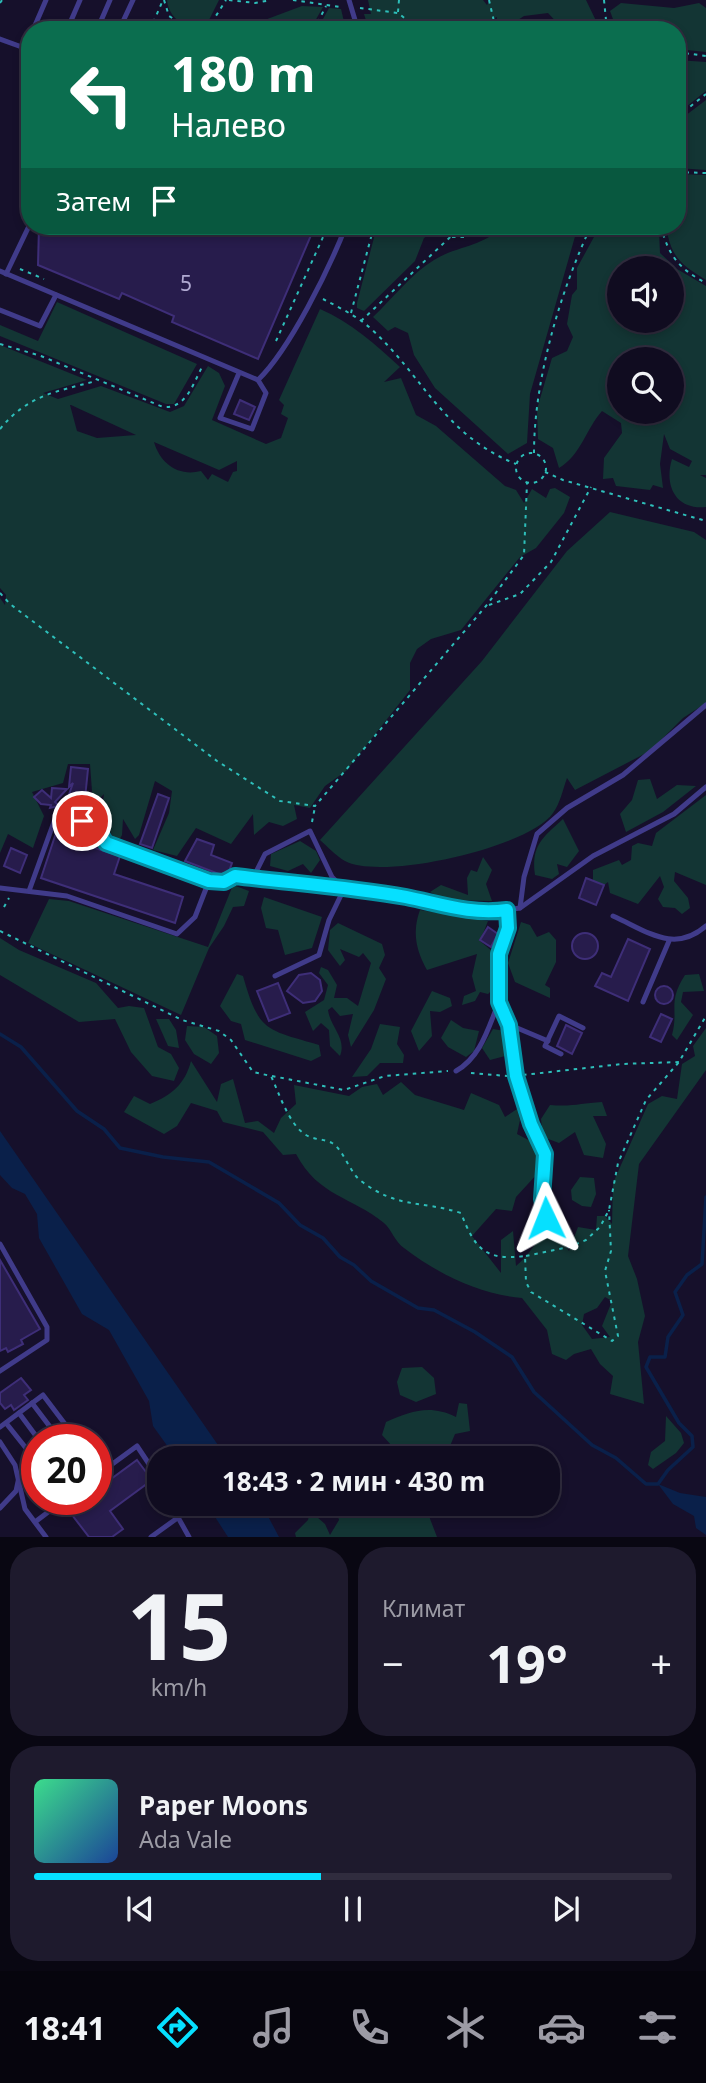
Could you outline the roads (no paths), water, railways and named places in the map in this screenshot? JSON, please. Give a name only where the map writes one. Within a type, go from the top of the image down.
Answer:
[{"type":"lane","points":[[37,21],[46,0]]},
{"type":"lane","points":[[71,21],[80,0]]},
{"type":"lane","points":[[101,21],[110,0]]},
{"type":"lane","points":[[123,21],[133,0]]},
{"type":"lane","points":[[349,0],[356,21]]},
{"type":"lane","points":[[0,39],[21,46]]},
{"type":"lane","points":[[25,235],[11,264],[3,273],[258,380],[266,393],[253,429],[220,418],[239,373]]},
{"type":"lane","points":[[258,380],[276,363],[331,262],[342,235]]},
{"type":"lane","points":[[0,310],[40,326],[56,295]]},
{"type":"lane","points":[[520,908],[524,877],[537,834],[567,808],[623,775],[706,705]]},
{"type":"lane","points":[[29,891],[55,819],[68,817],[95,825],[106,843],[209,881],[224,882],[235,876],[344,889],[485,913],[507,910],[520,908],[593,856],[674,814],[706,787]]},
{"type":"lane","points":[[253,878],[265,854],[310,831],[332,877],[344,889]]},
{"type":"lane","points":[[0,888],[67,896],[177,933],[195,918],[209,881]]},
{"type":"lane","points":[[275,976],[319,955],[329,920],[344,889]]},
{"type":"lane","points":[[456,1071],[469,1064],[478,1051],[499,1002],[499,954],[508,928],[507,910]]},
{"type":"lane","points":[[614,916],[669,941],[685,941],[706,926]]},
{"type":"lane","points":[[643,1002],[669,941]]},
{"type":"lane","points":[[499,1002],[509,1025],[516,1076],[531,1124],[545,1154],[542,1199],[546,1218]]},
{"type":"lane","points":[[561,1054],[545,1046],[559,1016],[583,1028]]},
{"type":"lane","points":[[509,1025],[548,1041]]},
{"type":"lane","points":[[0,1244],[47,1327],[47,1340],[0,1371]]},
{"type":"lane","points":[[0,1427],[43,1395],[65,1424]]},
{"type":"lane","points":[[32,1404],[48,1424]]},
{"type":"lane","points":[[19,1413],[27,1424]]},
{"type":"lane","points":[[6,1423],[21,1442]]},
{"type":"lane","points":[[0,1442],[19,1477],[26,1509],[46,1537]]},
{"type":"lane","points":[[112,1464],[137,1446],[147,1461]]},
{"type":"lane","points":[[0,1508],[16,1491],[19,1477]]},
{"type":"lane","points":[[35,1522],[44,1515]]},
{"type":"lane","points":[[175,1516],[189,1537]]},
{"type":"lane","points":[[150,1537],[176,1519]]},
{"type":"water","points":[[0,1131],[219,1446],[167,1446],[153,1426],[149,1401],[109,1330],[82,1314],[39,1238],[37,1214],[25,1194],[12,1188],[0,1175]]},
{"type":"water","points":[[658,1484],[680,1493],[706,1497],[706,1535],[696,1528],[694,1516],[673,1504]]},
{"type":"water","points":[[214,1516],[268,1516],[279,1537],[228,1537]]},
{"type":"waterway","points":[[0,1034],[21,1047],[77,1111],[104,1129],[120,1148],[163,1157],[209,1162],[279,1203],[300,1225],[323,1238],[340,1257],[354,1265],[371,1281],[418,1308],[434,1310],[475,1332],[512,1357],[534,1392],[592,1445],[616,1458],[646,1484],[658,1484],[668,1470],[693,1447],[692,1436],[679,1423],[646,1367],[650,1357],[665,1357],[668,1337],[683,1315],[675,1292],[687,1275],[702,1264],[706,1197]]}]
